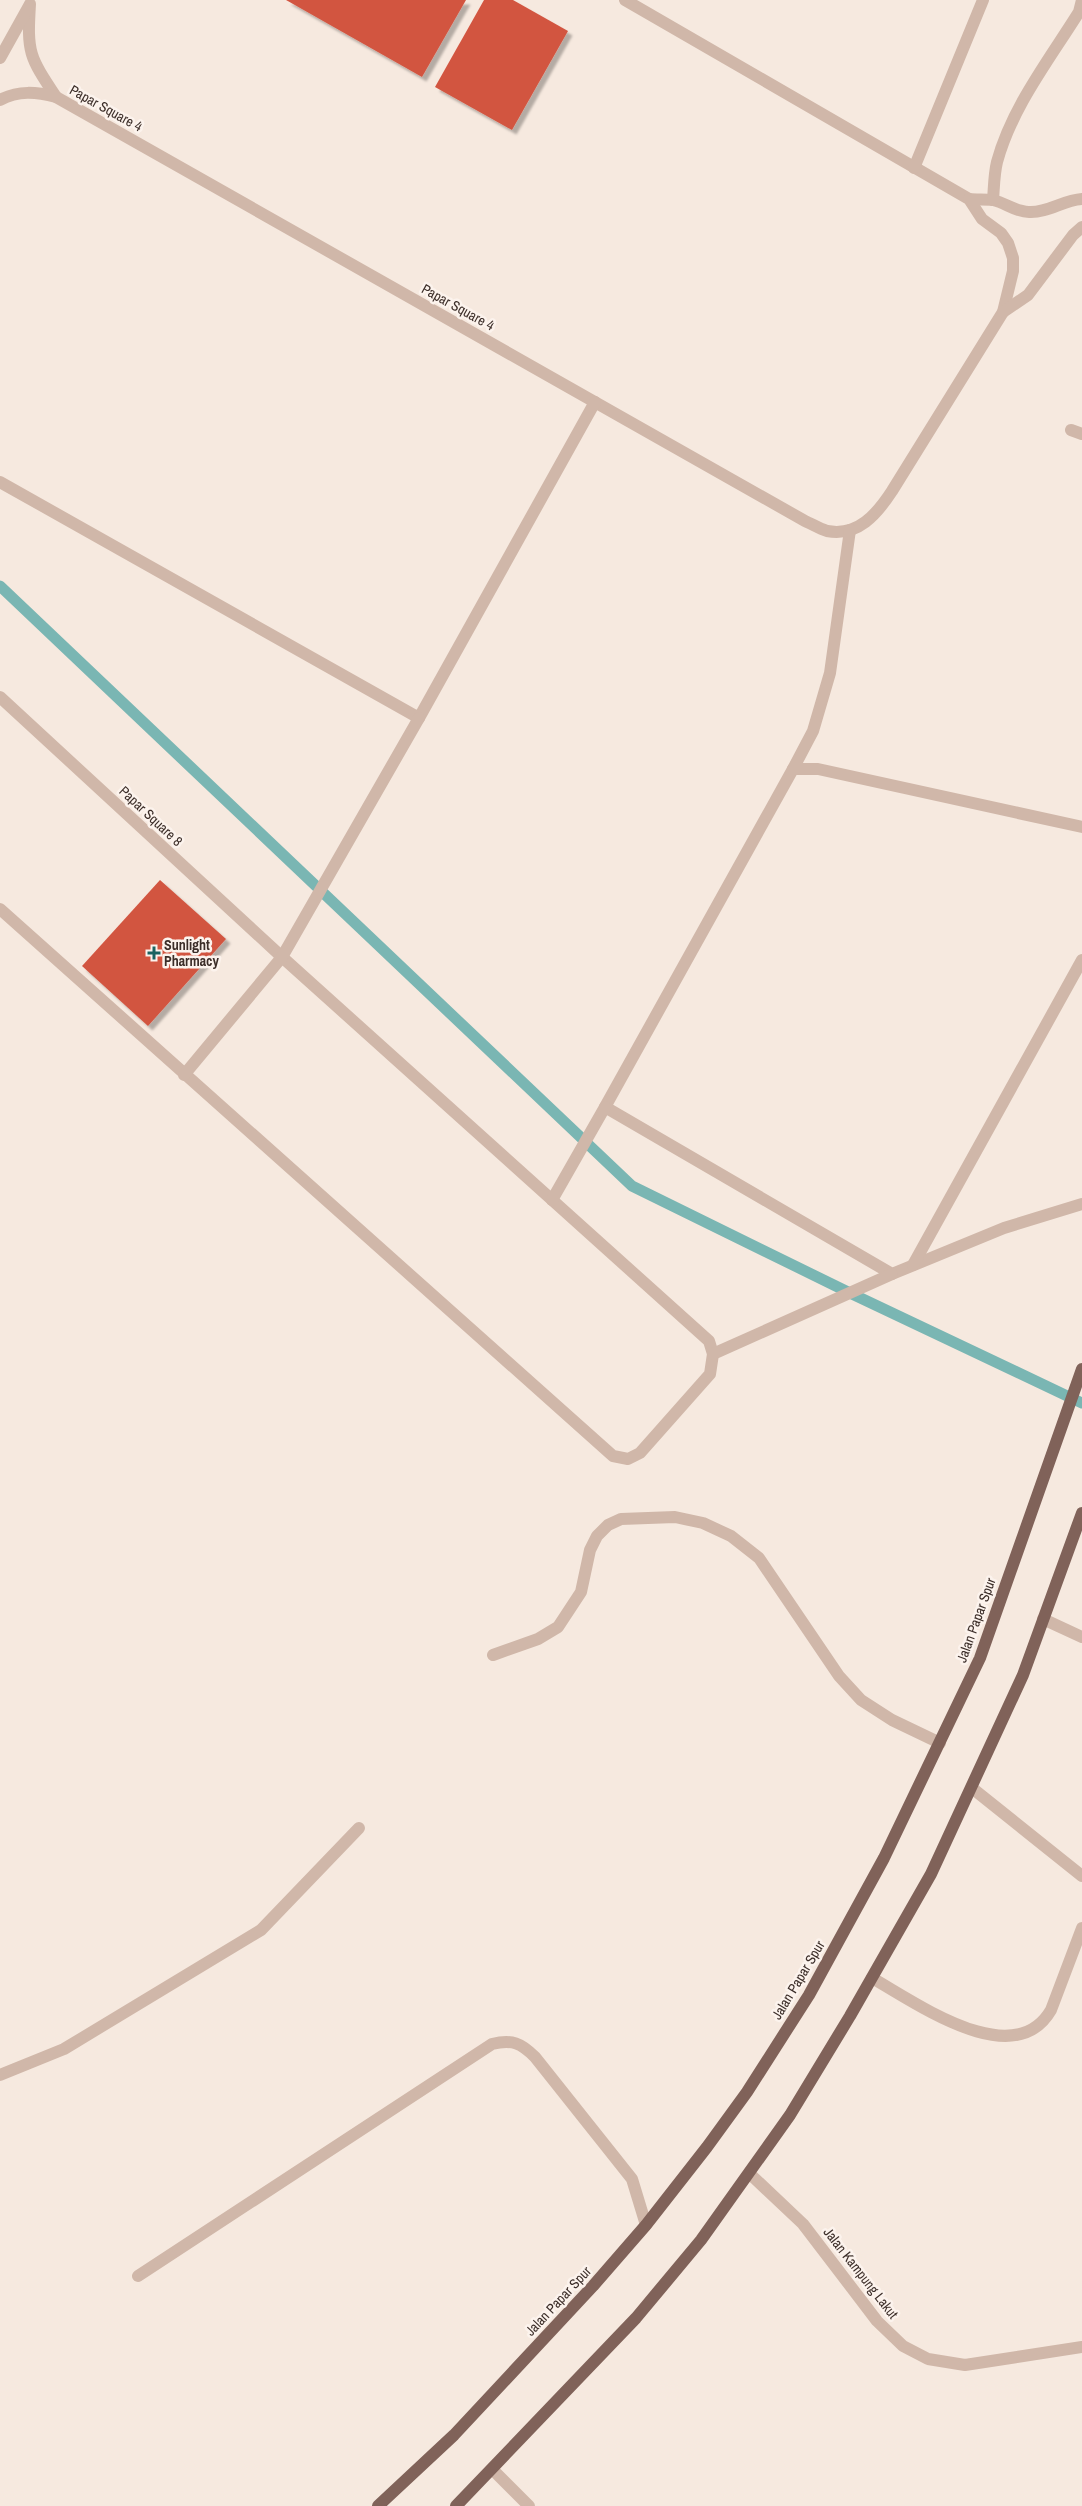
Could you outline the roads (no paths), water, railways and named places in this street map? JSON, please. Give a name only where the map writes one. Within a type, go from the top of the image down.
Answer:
[{"type":"main road","name":"Jalan Papar Spur","points":[[378,2506],[454,2435],[593,2286],[646,2225],[747,2092],[810,1995],[884,1858],[980,1658],[1082,1369]]},
{"type":"main road","points":[[456,2506],[636,2318],[701,2240],[750,2174],[790,2115],[872,1978],[930,1874],[972,1788],[1023,1675],[1082,1514]]},
{"type":"street","points":[[552,1200],[593,1131],[813,732],[830,673],[850,530],[866,523],[879,512],[1002,312],[1013,271],[1013,258],[1008,243],[1000,233],[982,219],[969,200],[625,0]]},
{"type":"street","points":[[914,168],[983,0]]},
{"type":"street","points":[[993,200],[996,164],[1007,132],[1028,91],[1079,12],[1082,0]]},
{"type":"street","points":[[0,58],[31,2]]},
{"type":"street","name":"Papar Square 4","points":[[31,2],[28,40],[30,55],[56,97]]},
{"type":"street","name":"Papar Square 4","points":[[0,100],[21,93],[38,92],[56,97],[805,521],[827,531],[850,530]]},
{"type":"street","points":[[969,200],[993,200],[1018,211],[1031,213],[1046,210],[1074,199],[1082,199]]},
{"type":"street","points":[[1002,312],[1028,295],[1082,227]]},
{"type":"street","points":[[184,1075],[282,957],[419,718],[595,402]]},
{"type":"street","points":[[0,482],[419,718]]},
{"type":"street","name":"Papar Square 8","points":[[0,697],[282,957],[709,1341],[713,1354]]},
{"type":"street","points":[[793,769],[818,769],[1082,827]]},
{"type":"street","points":[[0,909],[613,1456],[628,1459],[640,1453],[710,1374],[713,1354],[892,1274],[1004,1228],[1082,1204]]},
{"type":"street","points":[[913,1265],[1082,960]]},
{"type":"street","points":[[605,1108],[892,1274]]},
{"type":"street","points":[[493,1654],[538,1639],[558,1627],[581,1592],[590,1550],[598,1536],[608,1525],[621,1519],[675,1517],[704,1523],[731,1536],[759,1558],[839,1676],[861,1700],[892,1720],[940,1743]]},
{"type":"street","points":[[1043,1620],[1082,1637]]},
{"type":"street","points":[[972,1788],[1082,1876]]},
{"type":"street","points":[[0,2075],[64,2049],[261,1930],[359,1828]]},
{"type":"street","points":[[872,1978],[958,2025],[984,2034],[1025,2034],[1044,2020],[1051,2010],[1082,1928]]},
{"type":"street","points":[[138,2276],[492,2044],[507,2040],[523,2044],[535,2057],[632,2179],[646,2225]]},
{"type":"street","name":"Jalan Kampung Lakut","points":[[750,2174],[803,2224],[877,2321],[903,2346],[928,2359],[965,2365],[1082,2347]]},
{"type":"street","points":[[492,2470],[529,2506]]},
{"type":"waterway","points":[[0,586],[632,1186],[850,1293],[1082,1403]]},
{"type":"place","name":"Sunlight Pharmacy","points":[[154,953]]}]
